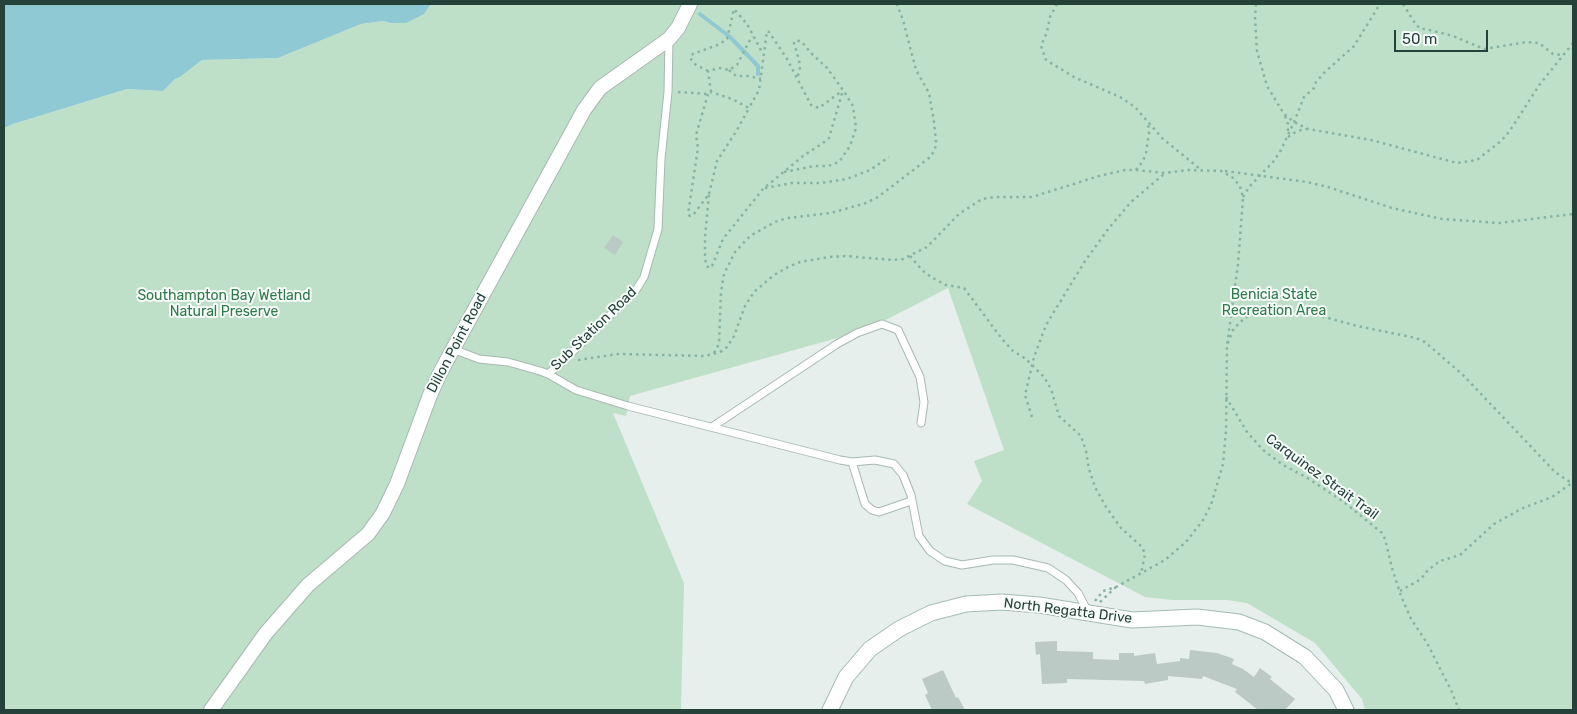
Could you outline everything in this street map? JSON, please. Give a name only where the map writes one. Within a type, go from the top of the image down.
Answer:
[{"type":"street","name":"Dillon Point Road","points":[[211,710],[278,619],[308,585],[368,534],[383,513],[397,484],[430,395],[441,371],[584,110],[600,88],[670,38],[678,28],[690,4]]},
{"type":"street","name":"North Regatta Drive","points":[[830,710],[846,677],[870,649],[899,629],[931,613],[966,604],[1002,602],[1039,605],[1132,620],[1197,617],[1232,622],[1265,632],[1305,657],[1336,690],[1346,710]]},
{"type":"lane","name":"Sub Station Road","points":[[453,349],[479,359],[508,362],[548,374],[636,290],[644,277],[658,229],[670,38]]},
{"type":"lane","points":[[712,427],[837,344],[857,333],[882,324],[898,330],[917,371],[924,402],[921,422]]},
{"type":"lane","points":[[548,374],[576,390],[628,406],[852,462],[875,460],[894,464],[902,475],[911,501],[919,536],[930,551],[945,562],[962,565],[993,560],[1013,560],[1048,568],[1066,580],[1078,593],[1089,614]]},
{"type":"lane","points":[[852,462],[865,504],[872,510],[879,512],[911,501]]},
{"type":"path","points":[[713,354],[719,344],[721,292],[724,274],[735,252],[750,236],[775,222],[787,218],[831,213],[866,203],[878,197],[929,158],[935,150],[934,122],[929,93],[916,70],[897,4]]},
{"type":"path","points":[[1057,4],[1050,17],[1047,32],[1041,46],[1046,60],[1074,77],[1120,97],[1134,107],[1162,138],[1201,169]]},
{"type":"path","points":[[1256,4],[1255,33],[1258,58],[1267,86],[1288,124],[1286,138]]},
{"type":"path","points":[[1243,198],[1249,187],[1273,162],[1294,122],[1304,97],[1314,88],[1316,82],[1325,72],[1354,46],[1380,4]]},
{"type":"path","points":[[1403,4],[1416,25],[1421,29],[1453,36],[1484,49],[1527,42],[1539,44],[1553,54],[1563,55]]},
{"type":"path","points":[[761,79],[736,76],[729,70],[720,68],[708,71],[696,65],[690,58],[691,55],[720,44],[727,39],[734,9],[747,24],[764,55]]},
{"type":"path","points":[[767,31],[787,59],[808,102],[819,108],[843,90],[829,138],[782,172],[763,189],[723,239],[712,266],[709,268],[706,265],[705,237],[709,194],[716,160],[737,130],[759,90],[767,31]]},
{"type":"path","points":[[729,70],[737,65],[752,36]]},
{"type":"path","points":[[782,172],[814,166],[828,166],[839,162],[845,155],[856,128],[853,106],[843,90],[827,68],[802,42],[796,40],[794,43],[800,70],[797,78]]},
{"type":"path","points":[[1284,114],[1308,129],[1371,140],[1457,163],[1477,160],[1493,149],[1509,132],[1532,94],[1573,43]]},
{"type":"path","points":[[708,71],[711,92]]},
{"type":"path","points":[[668,92],[708,94],[711,92]]},
{"type":"path","points":[[711,92],[732,99],[749,108]]},
{"type":"path","points":[[708,94],[696,135],[698,148],[688,214],[690,216],[693,216],[709,194]]},
{"type":"path","points":[[1136,170],[1146,153],[1149,128],[1147,120]]},
{"type":"path","points":[[1286,138],[1297,131],[1308,129]]},
{"type":"path","points":[[763,189],[792,183],[822,183],[847,179],[870,170],[889,157]]},
{"type":"path","points":[[562,362],[618,354],[695,356],[722,351],[734,336],[745,306],[754,292],[774,275],[788,267],[800,262],[829,256],[855,256],[893,260],[910,256],[927,247],[959,214],[982,199],[1032,197],[1125,170],[1165,173],[1201,169],[1280,178],[1328,187],[1392,208],[1442,220],[1499,222],[1573,214]]},
{"type":"path","points":[[1089,614],[1096,599],[1103,591],[1116,587],[1165,560],[1186,542],[1196,531],[1211,505],[1223,464],[1226,431],[1227,344],[1238,264],[1243,198],[1242,190],[1237,182],[1221,171]]},
{"type":"path","points":[[1032,417],[1025,395],[1032,364],[1046,325],[1085,261],[1109,228],[1131,202],[1165,173]]},
{"type":"path","points":[[910,256],[931,277],[946,285],[964,288],[1002,339],[1013,351],[1032,364],[1044,377],[1051,389],[1059,416],[1081,436],[1095,487],[1106,507],[1121,528],[1142,548],[1145,554],[1141,574]]},
{"type":"path","points":[[1227,344],[1233,330],[1248,316],[1277,309],[1310,313],[1357,326],[1416,338],[1425,342],[1463,376],[1555,472],[1572,484],[1552,497],[1523,508],[1494,524],[1460,555],[1440,561],[1428,570],[1421,579],[1399,592]]},
{"type":"path","name":"Carquinez Strait Trail","points":[[1225,396],[1238,420],[1263,450],[1283,465],[1324,488],[1382,533],[1399,592],[1411,619],[1451,690],[1459,710]]},
{"type":"green space","name":"Benicia State Recreation Area","points":[[431,4],[1573,4],[1573,710],[1365,710],[1362,699],[1315,643],[1247,603],[1227,600],[1172,600],[1145,597],[967,504],[982,481],[974,461],[1004,450],[948,288],[866,330],[630,396],[626,416],[613,413],[684,583],[681,710],[4,710],[4,128],[127,89],[163,91],[175,79],[202,60],[278,58],[361,24],[383,21],[391,23],[424,14]]},
{"type":"water","points":[[4,4],[431,4],[424,14],[406,23],[383,21],[361,24],[278,58],[202,60],[175,79],[163,91],[127,89],[4,128]]},
{"type":"building","points":[[613,235],[623,242],[615,255],[604,248]]},
{"type":"building","points":[[1057,641],[1057,651],[1093,652],[1093,659],[1119,660],[1119,653],[1134,653],[1134,656],[1155,653],[1157,664],[1180,661],[1180,658],[1189,659],[1190,650],[1217,653],[1234,659],[1232,664],[1254,677],[1260,668],[1272,677],[1270,679],[1295,699],[1285,710],[1258,710],[1235,692],[1237,689],[1203,676],[1202,679],[1168,676],[1168,680],[1145,684],[1144,681],[1067,679],[1067,683],[1042,684],[1040,654],[1036,655],[1035,642]]},
{"type":"building","points":[[943,670],[956,698],[958,697],[965,710],[932,710],[925,695],[928,693],[922,679]]},
{"type":"waterway","points":[[700,14],[730,37],[758,66],[758,74]]},
{"type":"park label","name":"Southampton Bay Wetland Natural Preserve","points":[[224,304]]}]
